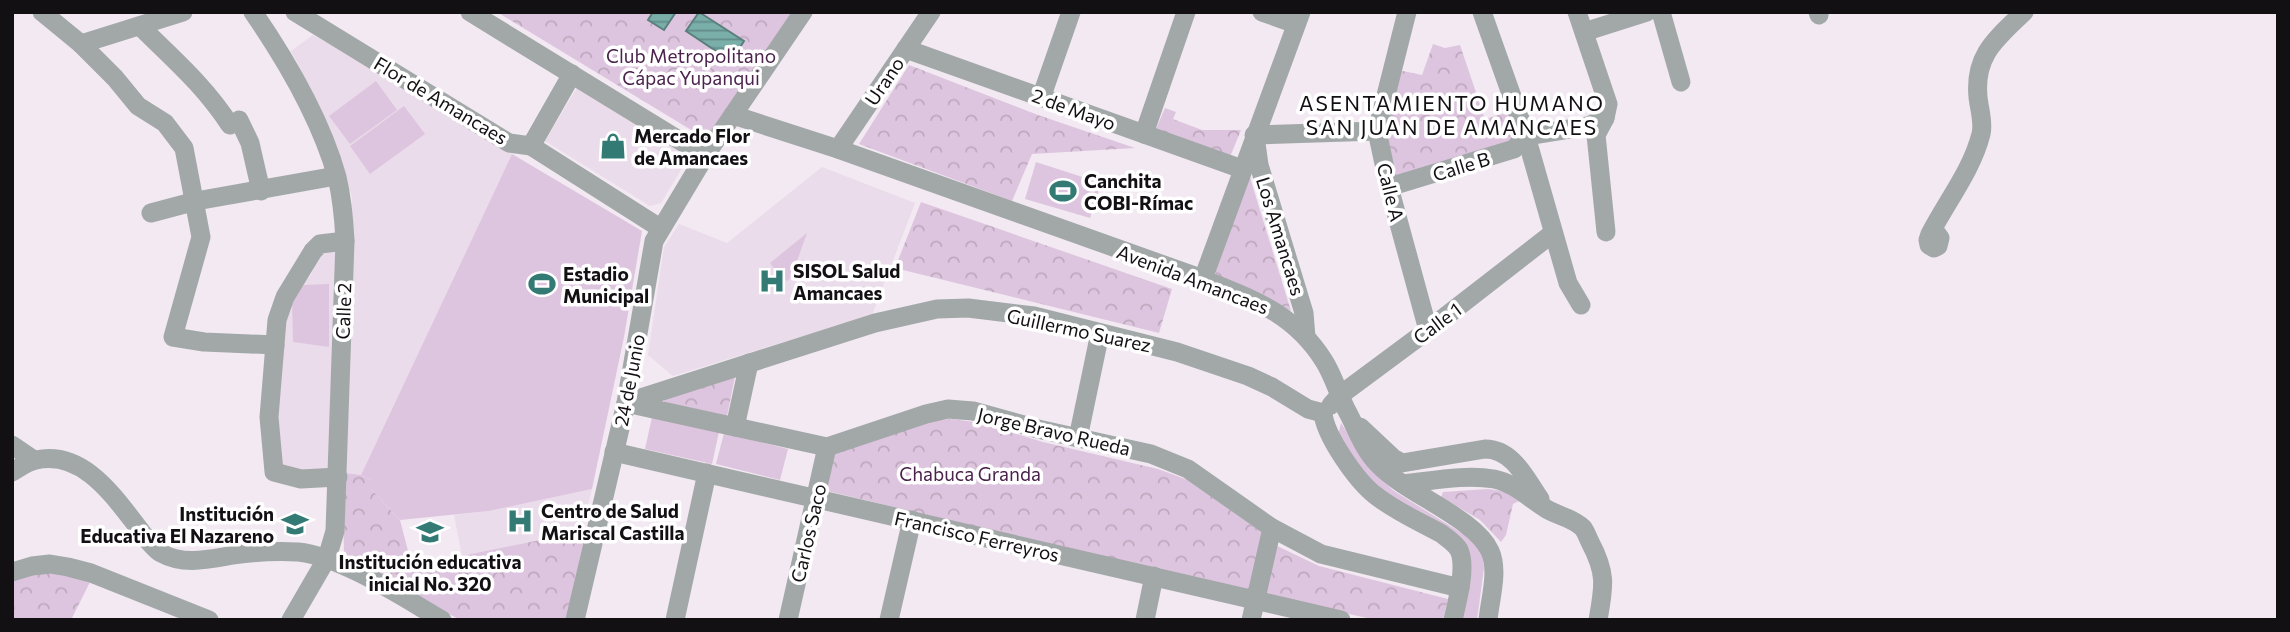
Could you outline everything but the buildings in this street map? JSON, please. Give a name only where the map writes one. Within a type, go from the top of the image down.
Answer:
[{"type":"street","points":[[42,12],[81,44],[138,106],[165,123],[184,148],[201,237],[173,337],[204,342],[275,345]]},
{"type":"street","points":[[81,44],[183,12]]},
{"type":"street","name":"Calle 2","points":[[253,12],[295,82],[336,176],[344,215],[335,531],[327,558],[291,620]]},
{"type":"street","name":"Flor de Amancaes","points":[[295,12],[509,143],[531,146],[660,228]]},
{"type":"street","points":[[470,12],[705,156]]},
{"type":"street","name":"24 de Junio","points":[[575,620],[626,403],[654,241],[705,156],[803,12]]},
{"type":"street","name":"Urano","points":[[838,149],[931,12]]},
{"type":"street","points":[[1041,98],[1071,12]]},
{"type":"street","points":[[1144,134],[1186,12]]},
{"type":"street","points":[[1203,279],[1299,18],[1262,12]]},
{"type":"street","name":"Calle A","points":[[1407,12],[1377,131],[1389,187],[1428,330]]},
{"type":"street","points":[[1482,12],[1526,136],[1568,283],[1581,305]]},
{"type":"street","points":[[1577,12],[1608,104],[1605,118],[1596,135],[1606,232]]},
{"type":"street","points":[[1584,32],[1647,12]]},
{"type":"street","points":[[1661,12],[1681,82]]},
{"type":"street","points":[[1930,234],[1970,163],[1982,131],[1976,77],[1981,64],[1995,39],[2024,12]]},
{"type":"street","points":[[141,27],[193,76],[250,143],[261,191]]},
{"type":"street","name":"2 de Mayo","points":[[906,50],[1242,169]]},
{"type":"street","points":[[531,146],[572,74]]},
{"type":"street","name":"Avenida Amancaes","points":[[733,115],[838,149],[1203,279],[1262,303],[1282,315],[1306,337],[1325,362],[1339,396],[1376,463],[1482,538],[1491,553],[1494,568],[1488,620]]},
{"type":"street","points":[[1526,136],[1588,126],[1605,118]]},
{"type":"street","points":[[1254,135],[1377,131]]},
{"type":"street","name":"Los Amancaes","points":[[1254,135],[1259,165],[1304,313],[1306,337]]},
{"type":"street","name":"Calle B","points":[[1389,187],[1514,149],[1526,136]]},
{"type":"street","points":[[150,213],[196,201],[336,176]]},
{"type":"street","name":"Calle 1","points":[[1323,413],[1339,396],[1553,233]]},
{"type":"street","points":[[338,477],[301,479],[274,472],[270,417],[277,320],[285,297],[320,244],[345,242]]},
{"type":"street","name":"Guillermo Suarez","points":[[626,403],[875,323],[937,309],[968,308],[1034,316],[1177,352],[1248,376],[1308,409],[1323,413]]},
{"type":"street","points":[[1079,438],[1100,333]]},
{"type":"street","points":[[735,427],[749,363]]},
{"type":"street","points":[[626,403],[827,447]]},
{"type":"street","name":"Jorge Bravo Rueda","points":[[827,447],[926,414],[948,409],[974,411],[1038,429],[1151,454],[1188,470],[1272,528],[1321,554],[1460,588]]},
{"type":"street","points":[[1323,413],[1324,426],[1330,439],[1371,492],[1452,542],[1460,551],[1460,588],[1453,620]]},
{"type":"street","points":[[1352,419],[1393,458],[1402,463],[1485,449],[1504,453],[1512,459],[1548,511]]},
{"type":"street","points":[[12,445],[34,460]]},
{"type":"street","name":"Carlos Saco","points":[[788,620],[827,447]]},
{"type":"street","name":"Francisco Ferreyros","points":[[614,452],[1341,620]]},
{"type":"street","points":[[12,472],[34,460],[52,459],[70,462],[87,470],[113,496],[158,552],[173,559],[205,560],[235,555],[297,552],[327,558],[442,620]]},
{"type":"street","points":[[675,620],[707,473]]},
{"type":"street","points":[[1403,484],[1477,478],[1496,480],[1514,486],[1548,511],[1560,513],[1583,529],[1597,555],[1604,576],[1598,620]]},
{"type":"street","points":[[893,619],[912,520]]},
{"type":"street","points":[[1251,620],[1272,528]]},
{"type":"street","points":[[12,572],[32,566],[68,567],[91,573],[209,620]]},
{"type":"street","points":[[1145,620],[1154,576]]},
{"type":"shaded area","points":[[653,12],[676,12],[664,30],[648,20]]},
{"type":"shaded area","points":[[699,12],[744,41],[731,61],[686,31]]},
{"type":"shaded area","points":[[313,35],[356,58],[512,154],[361,475],[346,473],[352,197],[315,97],[291,51]]},
{"type":"shaded area","name":"Mercado Flor de Amancaes","points":[[578,86],[680,152],[685,163],[661,203],[650,206],[545,141]]},
{"type":"shaded area","name":"SISOL Salud Amancaes","points":[[822,167],[915,203],[872,315],[673,376],[648,355],[664,247],[679,224],[727,243]]},
{"type":"shaded area","points":[[339,247],[333,472],[279,469],[275,412],[287,298],[311,275],[319,251]]},
{"type":"shaded area","name":"Centro de Salud Mariscal Castilla","points":[[592,489],[583,526],[574,533],[462,556],[454,515],[489,511]]},
{"type":"green space","name":"Club Metropolitano Cápac Yupanqui","points":[[497,12],[792,12],[706,139]]},
{"type":"green space","points":[[1433,44],[1445,48],[1460,45],[1485,119],[1502,114],[1513,115],[1520,134],[1515,143],[1392,181],[1380,132],[1398,70],[1422,75]]},
{"type":"green space","points":[[909,65],[1038,115],[1135,148],[1032,154],[1012,201],[859,144]]},
{"type":"green space","points":[[376,81],[397,110],[350,144],[329,116]]},
{"type":"green space","points":[[404,106],[425,134],[370,174],[350,146]]},
{"type":"green space","points":[[1165,108],[1176,112],[1173,119],[1202,130],[1241,130],[1230,157],[1155,131]]},
{"type":"green space","name":"Estadio Municipal","points":[[512,154],[642,231],[624,337],[592,489],[489,511],[400,520],[371,489],[371,480],[361,475]]},
{"type":"green space","name":"Canchita COBI-Rímac","points":[[1036,162],[1101,183],[1090,218],[1025,199]]},
{"type":"green space","points":[[1248,171],[1291,311],[1218,281],[1215,271]]},
{"type":"green space","points":[[921,202],[1172,289],[1159,333],[895,268]]},
{"type":"green space","points":[[807,233],[791,278],[787,281],[780,277],[770,263]]},
{"type":"green space","points":[[329,284],[329,347],[293,342],[292,298],[304,285]]},
{"type":"green space","points":[[735,377],[727,416],[664,402],[665,397]]},
{"type":"green space","points":[[652,417],[719,432],[712,464],[645,449]]},
{"type":"green space","name":"Chabuca Granda","points":[[953,419],[981,423],[1043,442],[1158,469],[1188,480],[1267,536],[1252,593],[823,490],[831,451],[936,420]]},
{"type":"green space","points":[[1341,423],[1386,484],[1473,540],[1483,555],[1484,568],[1477,620],[1460,620],[1467,557],[1388,499],[1337,440]]},
{"type":"green space","points":[[724,433],[788,449],[780,480],[716,464]]},
{"type":"green space","points":[[346,473],[361,475],[371,480],[371,489],[400,520],[412,566],[574,533],[583,526],[585,535],[566,620],[460,620],[344,556],[343,500]]},
{"type":"green space","points":[[1488,489],[1503,491],[1519,501],[1513,504],[1506,535],[1501,542],[1480,520],[1441,497],[1443,492]]},
{"type":"green space","points":[[1271,543],[1319,566],[1448,599],[1443,620],[1376,620],[1259,594]]},
{"type":"green space","points":[[57,572],[90,582],[71,620],[12,620],[12,581],[25,576]]},
{"type":"place","name":"Mercado Flor de Amancaes","points":[[613,146]]},
{"type":"place","name":"Canchita COBI-Rímac","points":[[1063,191]]},
{"type":"place","name":"SISOL Salud Amancaes","points":[[772,281]]},
{"type":"place","name":"Estadio Municipal","points":[[542,284]]},
{"type":"place","name":"Centro de Salud Mariscal Castilla","points":[[520,521]]},
{"type":"place","name":"Institución Educativa El Nazareno","points":[[295,524]]},
{"type":"place","name":"Institución educativa inicial No. 320","points":[[430,532]]},
{"type":"district","name":"ASENTAMIENTO HUMANO SAN JUAN DE AMANCAES","points":[[1452,114]]}]
